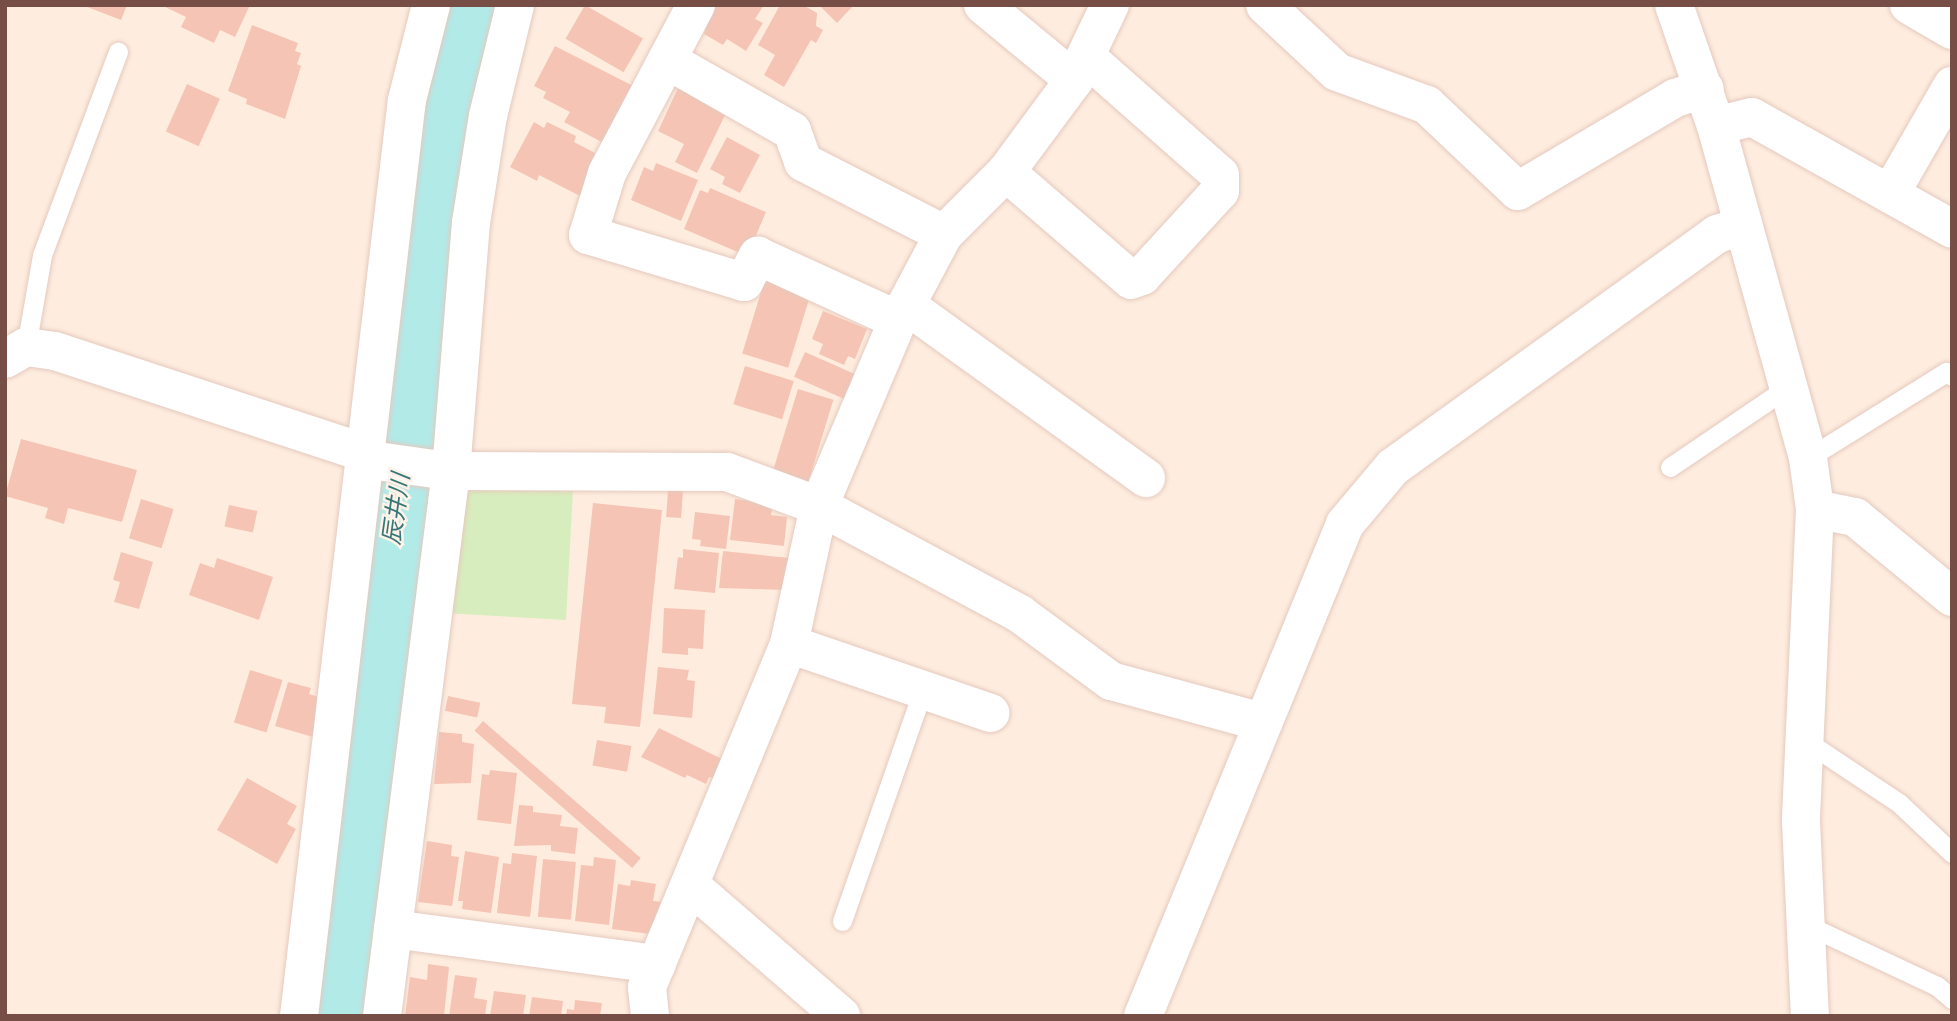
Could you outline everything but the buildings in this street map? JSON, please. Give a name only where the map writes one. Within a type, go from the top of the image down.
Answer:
[{"type":"street","points":[[299,1016],[408,100],[431,5]]},
{"type":"street","points":[[382,1016],[449,471],[471,223],[488,116],[515,5]]},
{"type":"street","points":[[696,5],[607,173],[588,235],[744,282],[758,256],[902,313],[1146,478]]},
{"type":"street","points":[[983,5],[1080,69],[1220,175],[1220,191],[1142,276],[1131,280],[1006,172]]},
{"type":"street","points":[[650,1016],[647,987],[789,645],[819,506],[902,313],[944,234],[1006,172],[1080,69],[1111,5]]},
{"type":"street","points":[[1265,5],[1337,72],[1427,105],[1518,191],[1675,98],[1704,89]]},
{"type":"street","points":[[1674,5],[1716,126],[1791,386],[1808,458],[1815,509],[1801,821],[1810,1016]]},
{"type":"street","points":[[1909,5],[1952,30]]},
{"type":"street","points":[[667,60],[792,131],[803,162],[944,234]]},
{"type":"street","points":[[1890,194],[1952,86]]},
{"type":"street","points":[[1716,126],[1752,117],[1952,229]]},
{"type":"street","points":[[1143,1016],[1345,524],[1393,467],[1717,234],[1743,226]]},
{"type":"street","points":[[16,353],[124,372],[364,457],[449,471],[727,472],[819,506],[1020,614],[1111,681],[1262,722]]},
{"type":"street","points":[[1815,509],[1855,517],[1952,597]]},
{"type":"street","points":[[789,645],[990,713]]},
{"type":"street","points":[[690,885],[841,1016]]},
{"type":"street","points":[[393,929],[657,964]]},
{"type":"lane","points":[[16,353],[42,255],[118,52]]},
{"type":"lane","points":[[1808,458],[1946,372],[1952,376]]},
{"type":"lane","points":[[1670,467],[1791,386]]},
{"type":"lane","points":[[842,921],[923,690]]},
{"type":"lane","points":[[1806,741],[1899,803],[1952,853]]},
{"type":"lane","points":[[1805,924],[1937,986],[1952,999]]},
{"type":"green space","points":[[472,486],[573,490],[566,620],[442,613],[460,500]]},
{"type":"waterway","name":"辰井川","points":[[340,1016],[370,772],[383,607],[424,300],[439,143],[473,5]]}]
